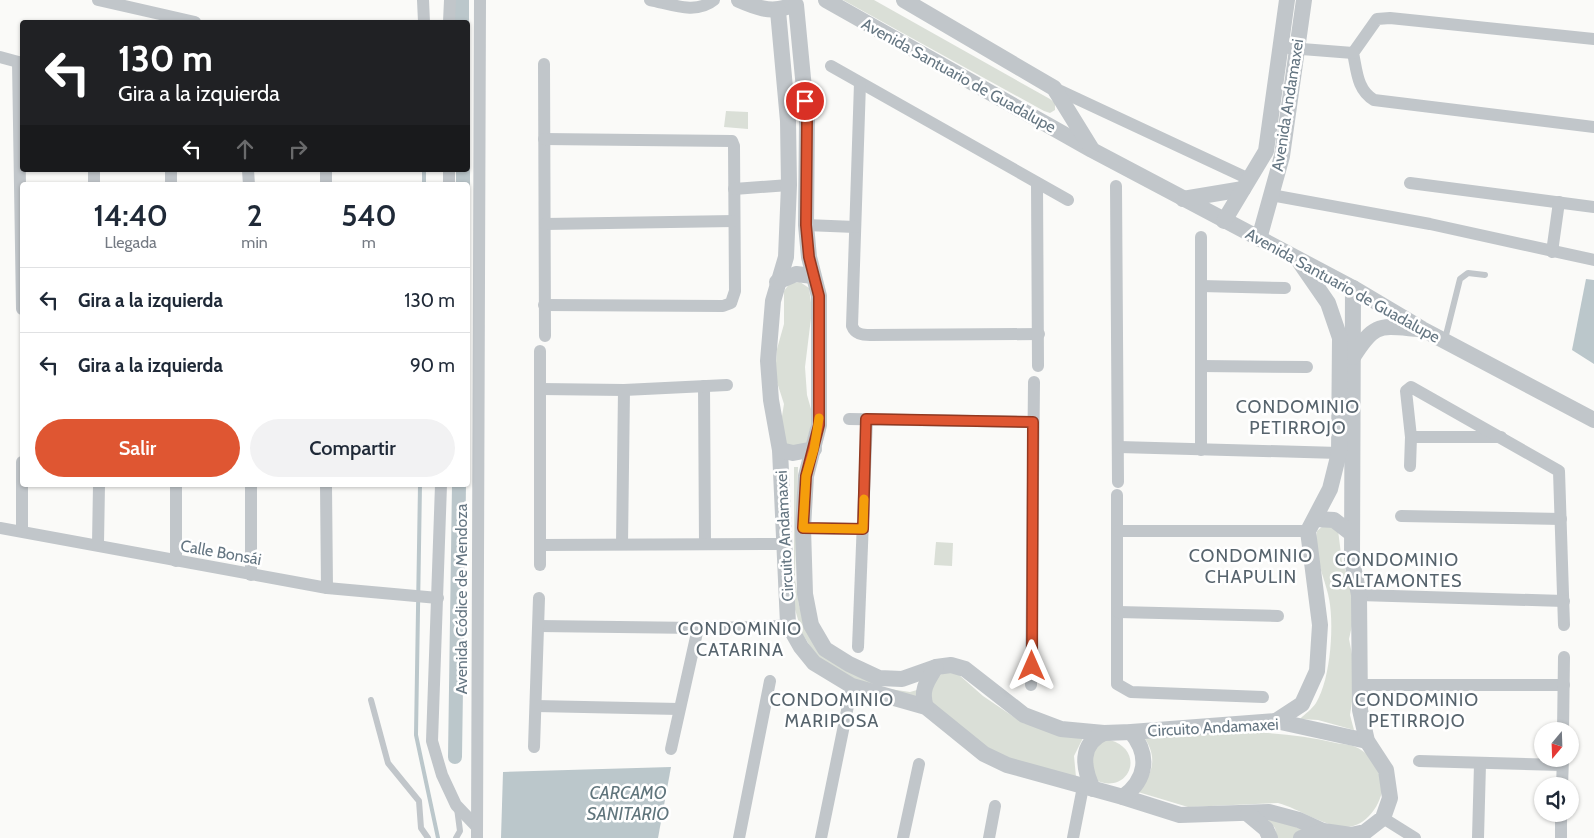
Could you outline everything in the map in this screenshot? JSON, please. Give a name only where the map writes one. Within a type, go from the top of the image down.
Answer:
[{"type":"street","points":[[98,0],[186,20]]},
{"type":"street","points":[[423,0],[424,20]]},
{"type":"street","points":[[449,20],[450,0]]},
{"type":"street","name":"Avenida Códice de Mendoza","points":[[477,833],[473,360],[480,0]]},
{"type":"street","points":[[650,0],[693,9],[714,0]]},
{"type":"street","points":[[739,0],[755,7],[778,11],[800,2]]},
{"type":"street","name":"Avenida Santuario de Guadalupe","points":[[826,0],[1092,150],[1353,288],[1422,329],[1594,420]]},
{"type":"street","name":"Avenida Santuario de Guadalupe","points":[[904,0],[1054,88],[1092,150]]},
{"type":"street","name":"Avenida Andamaxei","points":[[1224,221],[1266,151],[1279,46],[1287,0]]},
{"type":"street","name":"Avenida Andamaxei","points":[[1259,238],[1282,156],[1304,0]]},
{"type":"street","name":"Circuito Andamaxei","points":[[800,2],[807,120],[806,225],[809,257],[819,296],[819,425],[806,476],[803,528],[805,594],[811,625],[825,649],[849,664],[878,678],[902,680],[936,667],[951,665],[965,669],[1024,715],[1061,729],[1104,733],[1131,732],[1276,721],[1367,741]]},
{"type":"street","name":"Circuito Andamaxei","points":[[778,11],[788,121],[789,185],[786,257],[777,282],[773,301],[768,361],[771,400],[780,450],[788,624],[800,647],[814,663],[852,686],[926,707],[984,754],[1007,765],[1086,791],[1123,797],[1180,815],[1269,812],[1299,820],[1323,831],[1351,836],[1366,832],[1383,818]]},
{"type":"street","points":[[1594,40],[1390,18],[1377,19],[1353,53],[1359,83],[1363,92],[1374,100],[1594,127]]},
{"type":"street","points":[[1279,46],[1353,53]]},
{"type":"street","points":[[0,57],[20,63]]},
{"type":"street","points":[[544,64],[545,336]]},
{"type":"street","points":[[831,66],[1068,200]]},
{"type":"street","points":[[860,83],[852,326],[856,332],[870,335],[1039,334]]},
{"type":"street","points":[[1054,88],[1246,184]]},
{"type":"street","points":[[1043,122],[1059,117],[1067,108]]},
{"type":"street","points":[[544,140],[729,140],[734,146],[734,291],[731,303],[723,306],[544,305]]},
{"type":"street","points":[[1037,182],[1038,366]]},
{"type":"street","points":[[1183,199],[1246,184]]},
{"type":"street","points":[[1410,184],[1594,207]]},
{"type":"street","points":[[734,189],[789,185]]},
{"type":"street","points":[[1116,186],[1118,482]]},
{"type":"street","points":[[1271,195],[1430,224],[1594,260]]},
{"type":"street","points":[[1552,252],[1559,202]]},
{"type":"street","points":[[545,224],[734,221]]},
{"type":"street","points":[[806,225],[855,227]]},
{"type":"street","points":[[1201,237],[1201,450]]},
{"type":"street","points":[[1276,721],[1302,704],[1317,671],[1320,625],[1312,525],[1330,489],[1338,453],[1340,338],[1328,303],[1297,259]]},
{"type":"street","points":[[777,282],[796,274],[813,276]]},
{"type":"street","points":[[1201,286],[1284,288]]},
{"type":"street","points":[[1353,288],[1352,561],[1359,595],[1360,710],[1367,741],[1386,770],[1390,798],[1383,818],[1414,838]]},
{"type":"street","points":[[1353,357],[1367,335],[1378,328],[1389,326],[1422,329]]},
{"type":"street","points":[[540,351],[540,565]]},
{"type":"street","points":[[1201,366],[1307,367]]},
{"type":"street","points":[[1031,685],[1034,382]]},
{"type":"street","points":[[541,389],[624,390],[728,385]]},
{"type":"street","points":[[704,386],[705,543]]},
{"type":"street","points":[[1410,466],[1411,437],[1406,392],[1410,387],[1559,471],[1564,625]]},
{"type":"street","points":[[622,544],[624,390]]},
{"type":"street","points":[[849,419],[1033,422]]},
{"type":"street","points":[[858,647],[866,419]]},
{"type":"street","points":[[1411,437],[1502,438]]},
{"type":"street","points":[[1119,447],[1338,453]]},
{"type":"street","points":[[780,450],[793,453],[814,449]]},
{"type":"street","points":[[22,487],[22,531]]},
{"type":"street","points":[[98,544],[99,487]]},
{"type":"street","points":[[176,487],[176,561]]},
{"type":"street","points":[[251,487],[251,574]]},
{"type":"street","points":[[326,487],[328,588]]},
{"type":"street","points":[[441,487],[432,741],[442,775],[456,806],[477,833]]},
{"type":"street","points":[[1117,495],[1117,684],[1121,689],[1130,692],[1263,697]]},
{"type":"street","points":[[1400,516],[1561,519]]},
{"type":"street","points":[[1118,531],[1312,525],[1334,520],[1352,534]]},
{"type":"street","name":"Calle Bonsái","points":[[0,528],[98,544],[176,561],[328,588],[438,598]]},
{"type":"street","points":[[803,528],[863,529]]},
{"type":"street","points":[[540,545],[784,544]]},
{"type":"street","points":[[1359,595],[1564,601]]},
{"type":"street","points":[[534,747],[539,598]]},
{"type":"street","points":[[1118,612],[1278,616]]},
{"type":"street","points":[[539,626],[698,628],[771,627],[788,624]]},
{"type":"street","points":[[671,749],[698,628]]},
{"type":"street","points":[[1563,722],[1564,657]]},
{"type":"street","points":[[926,707],[922,697],[925,687],[936,667]]},
{"type":"street","points":[[739,838],[770,681]]},
{"type":"street","points":[[1360,685],[1564,685]]},
{"type":"street","points":[[821,838],[852,686]]},
{"type":"street","points":[[536,706],[679,709]]},
{"type":"street","points":[[1123,797],[1137,784],[1144,767],[1144,754],[1139,742],[1131,732]]},
{"type":"street","points":[[1073,838],[1086,791],[1085,755],[1089,745],[1096,736],[1104,733]]},
{"type":"street","points":[[1419,761],[1480,764],[1534,763]]},
{"type":"street","points":[[903,838],[919,764]]},
{"type":"street","points":[[1478,838],[1480,764]]},
{"type":"street","points":[[988,838],[995,806]]},
{"type":"street","points":[[1248,814],[1266,829],[1270,838]]},
{"type":"street","points":[[1561,822],[1561,838]]},
{"type":"street","points":[[1301,838],[1323,831]]},
{"type":"lane","points":[[1444,341],[1455,293],[1460,280],[1468,273],[1485,276]]},
{"type":"lane","points":[[371,700],[388,763],[419,801],[421,828],[428,838]]},
{"type":"lane","points":[[456,806],[460,831],[456,838]]},
{"type":"shaded area","points":[[843,0],[874,0],[1050,99],[1055,103],[1055,110],[1050,113],[1044,111]]},
{"type":"shaded area","points":[[726,111],[748,112],[748,129],[724,127]]},
{"type":"shaded area","points":[[800,282],[809,288],[812,310],[805,367],[807,395],[813,416],[806,446],[786,446],[781,422],[784,404],[775,376],[777,349],[784,324],[784,291],[790,283]]},
{"type":"shaded area","points":[[794,467],[798,467],[795,578],[799,605],[805,624],[843,669],[883,688],[910,692],[917,690],[917,697],[849,680],[818,659],[802,633],[794,606]]},
{"type":"shaded area","points":[[1323,526],[1331,526],[1338,530],[1342,562],[1356,595],[1356,608],[1349,639],[1356,674],[1350,715],[1354,730],[1318,720],[1300,719],[1316,703],[1321,693],[1330,650],[1330,605],[1316,548],[1317,531]]},
{"type":"shaded area","points":[[936,542],[953,543],[952,566],[934,565]]},
{"type":"shaded area","points":[[944,672],[958,674],[983,696],[1023,723],[1083,738],[1074,756],[1076,777],[1002,756],[985,747],[953,724],[936,708],[930,692],[933,685]]},
{"type":"shaded area","points":[[1188,729],[1300,736],[1356,747],[1375,762],[1380,770],[1383,782],[1380,800],[1369,816],[1362,822],[1346,827],[1328,824],[1278,803],[1188,807],[1138,792],[1147,778],[1152,765],[1151,752],[1144,737]]},
{"type":"shaded area","points":[[1110,740],[1121,746],[1128,753],[1130,762],[1129,770],[1124,777],[1117,782],[1107,783],[1095,780],[1089,752],[1101,741]]},
{"type":"shaded area","points":[[1267,819],[1285,822],[1305,831],[1293,838],[1277,838],[1275,828]]},
{"type":"water","points":[[1586,279],[1594,280],[1594,364],[1572,350]]},
{"type":"water","name":"CARCAMO SANITARIO","points":[[671,767],[658,838],[501,838],[503,772]]},
{"type":"waterway","points":[[462,0],[462,20]]},
{"type":"waterway","points":[[424,172],[424,182]]},
{"type":"waterway","points":[[463,172],[463,182]]},
{"type":"waterway","points":[[420,487],[416,735],[438,838]]},
{"type":"waterway","points":[[455,757],[459,487]]},
{"type":"slow traffic","points":[[819,418],[814,449],[806,476],[803,528],[863,529],[864,499]]},
{"type":"district","name":"CONDOMINIO PETIRROJO","points":[[1298,417]]},
{"type":"district","name":"CONDOMINIO CHAPULIN","points":[[1251,566]]},
{"type":"district","name":"CONDOMINIO SALTAMONTES","points":[[1397,570]]},
{"type":"district","name":"CONDOMINIO CATARINA","points":[[740,639]]},
{"type":"district","name":"CONDOMINIO MARIPOSA","points":[[832,710]]},
{"type":"district","name":"CONDOMINIO PETIRROJO","points":[[1417,710]]},
{"type":"route","points":[[805,101],[807,120],[806,225],[809,257],[819,296],[817,370],[819,425],[806,476],[803,528],[863,529],[866,419],[1033,422],[1032,666]]}]
